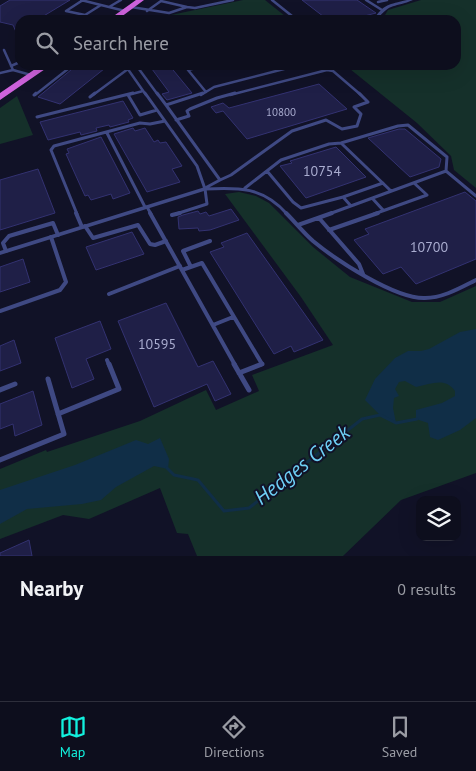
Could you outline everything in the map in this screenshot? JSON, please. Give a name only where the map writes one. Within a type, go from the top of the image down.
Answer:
[{"type":"highway","points":[[119,15],[141,0]]},
{"type":"highway","points":[[0,97],[40,70]]},
{"type":"street","points":[[378,15],[388,6],[411,0]]},
{"type":"street","points":[[3,252],[205,188]]},
{"type":"lane","points":[[101,4],[85,15],[66,11],[82,0],[101,4],[109,7],[169,13],[187,7]]},
{"type":"lane","points":[[109,7],[120,0]]},
{"type":"lane","points":[[148,11],[161,1],[195,8],[233,0]]},
{"type":"lane","points":[[272,0],[291,15]]},
{"type":"lane","points":[[366,0],[382,10]]},
{"type":"lane","points":[[378,2],[387,0]]},
{"type":"lane","points":[[4,50],[13,70]]},
{"type":"lane","points":[[11,66],[15,64]]},
{"type":"lane","points":[[0,73],[13,70],[32,76]]},
{"type":"lane","points":[[34,95],[66,70]]},
{"type":"lane","points":[[90,97],[127,70]]},
{"type":"lane","points":[[129,70],[197,166],[205,188],[207,204],[172,215]]},
{"type":"lane","points":[[140,70],[220,180]]},
{"type":"lane","points":[[188,70],[206,92]]},
{"type":"lane","points":[[166,105],[199,96],[214,87],[278,70]]},
{"type":"lane","points":[[176,120],[189,116],[187,112],[190,109],[206,104],[215,98],[331,70],[368,102],[354,107],[361,114],[358,125],[346,130],[339,130],[330,121],[326,120],[292,131],[231,175],[205,188]]},
{"type":"lane","points":[[37,117],[143,91]]},
{"type":"lane","points":[[128,95],[140,115],[157,110]]},
{"type":"lane","points":[[165,121],[150,124],[140,123],[54,146],[51,150],[90,236],[93,238],[138,225],[150,244],[166,241]]},
{"type":"lane","points":[[245,188],[281,160],[329,144],[341,143],[398,126],[408,125],[447,157],[446,172]]},
{"type":"lane","points":[[107,133],[146,207],[249,390]]},
{"type":"lane","points":[[341,143],[391,192]]},
{"type":"lane","points":[[267,171],[293,202],[301,208],[343,197],[382,183]]},
{"type":"lane","points":[[298,225],[446,172]]},
{"type":"lane","points":[[446,172],[476,196]]},
{"type":"lane","points":[[329,230],[427,195],[414,183]]},
{"type":"lane","points":[[205,188],[245,188],[269,198],[311,239],[341,262],[382,284],[419,298],[442,296],[476,280]]},
{"type":"lane","points":[[343,197],[351,206]]},
{"type":"lane","points":[[372,198],[384,210]]},
{"type":"lane","points":[[319,218],[358,264],[363,274]]},
{"type":"lane","points":[[0,311],[62,288],[66,282],[55,247],[54,225],[49,223],[9,236],[4,243],[3,252]]},
{"type":"lane","points":[[191,267],[183,251],[210,241]]},
{"type":"lane","points":[[109,294],[181,268],[202,263],[262,364],[239,373]]},
{"type":"lane","points":[[212,324],[233,317]]},
{"type":"lane","points":[[58,414],[119,390],[107,360]]},
{"type":"lane","points":[[0,460],[64,434],[48,379]]},
{"type":"lane","points":[[0,390],[15,384]]},
{"type":"green space","points":[[243,0],[265,0],[284,15],[171,15]]},
{"type":"green space","points":[[421,0],[476,0],[476,188],[454,170],[451,156],[417,123],[351,70],[461,70],[461,15],[385,15],[388,10]]},
{"type":"green space","points":[[17,96],[33,135],[0,144],[0,108]]},
{"type":"green space","points":[[239,192],[256,196],[269,203],[313,247],[350,277],[412,302],[440,302],[476,286],[476,473],[401,500],[343,556],[197,556],[188,534],[177,533],[160,488],[89,519],[63,515],[0,539],[0,469],[46,450],[47,452],[140,421],[206,390],[216,410],[259,391],[252,375],[333,345],[301,297],[225,194]]},
{"type":"water","points":[[476,329],[476,418],[460,430],[438,440],[430,437],[428,423],[416,419],[416,410],[442,403],[455,396],[455,391],[447,384],[438,383],[416,387],[405,381],[399,382],[395,389],[399,396],[394,398],[393,408],[396,423],[380,415],[365,400],[375,379],[395,358],[408,351],[429,349],[460,332]]},
{"type":"water","points":[[160,438],[169,459],[168,469],[154,466],[116,487],[101,500],[82,504],[27,509],[0,524],[0,490],[75,465],[136,440],[148,444]]},
{"type":"building","points":[[10,0],[70,0],[45,15],[15,15],[15,30],[13,25],[0,22],[0,6]]},
{"type":"building","points":[[302,0],[357,0],[376,13],[368,15],[322,15]]},
{"type":"building","points":[[71,70],[103,70],[60,104],[38,97]]},
{"type":"building","points":[[153,70],[173,70],[192,93],[167,100],[162,94],[169,92]]},
{"type":"building","points":[[319,84],[347,109],[247,139],[223,111],[216,113],[211,107],[223,103],[229,108]]},
{"type":"building","points":[[123,101],[133,118],[128,120],[129,122],[110,127],[109,125],[96,128],[97,131],[81,135],[80,132],[48,140],[40,122]]},
{"type":"building","points":[[133,128],[135,131],[145,128],[154,142],[158,140],[160,143],[166,142],[182,166],[172,169],[180,182],[147,192],[114,134]]},
{"type":"building","points":[[405,129],[441,159],[439,167],[410,177],[368,138]]},
{"type":"building","points":[[101,137],[130,193],[113,199],[111,194],[91,200],[88,195],[85,196],[66,154],[69,153],[67,149]]},
{"type":"building","points":[[336,147],[366,177],[306,198],[280,166],[292,163],[290,161]]},
{"type":"building","points":[[38,169],[55,213],[0,230],[0,180]]},
{"type":"building","points":[[465,192],[476,201],[476,259],[416,284],[401,267],[383,274],[354,240],[369,234],[365,229]]},
{"type":"building","points":[[231,209],[239,220],[210,230],[199,231],[198,228],[179,229],[178,217],[183,215],[198,211],[200,214],[206,212],[209,216]]},
{"type":"building","points":[[132,232],[144,254],[96,270],[86,247]]},
{"type":"building","points":[[247,233],[323,340],[294,352],[291,346],[274,354],[210,252],[224,247],[221,243]]},
{"type":"building","points":[[23,259],[30,282],[0,292],[0,267]]},
{"type":"building","points":[[166,303],[198,367],[213,361],[231,394],[215,401],[207,384],[154,407],[118,321]]},
{"type":"building","points":[[100,321],[111,349],[86,359],[94,379],[72,388],[55,338]]},
{"type":"building","points":[[14,340],[21,363],[0,371],[0,346]]},
{"type":"building","points":[[33,391],[42,425],[15,436],[13,424],[0,429],[0,404]]},
{"type":"building","points":[[29,540],[32,556],[0,556],[0,553]]},
{"type":"waterway","name":"Hedges Creek","points":[[167,468],[174,475],[198,480],[224,511],[249,508],[362,419],[380,415],[396,423],[417,419]]}]
